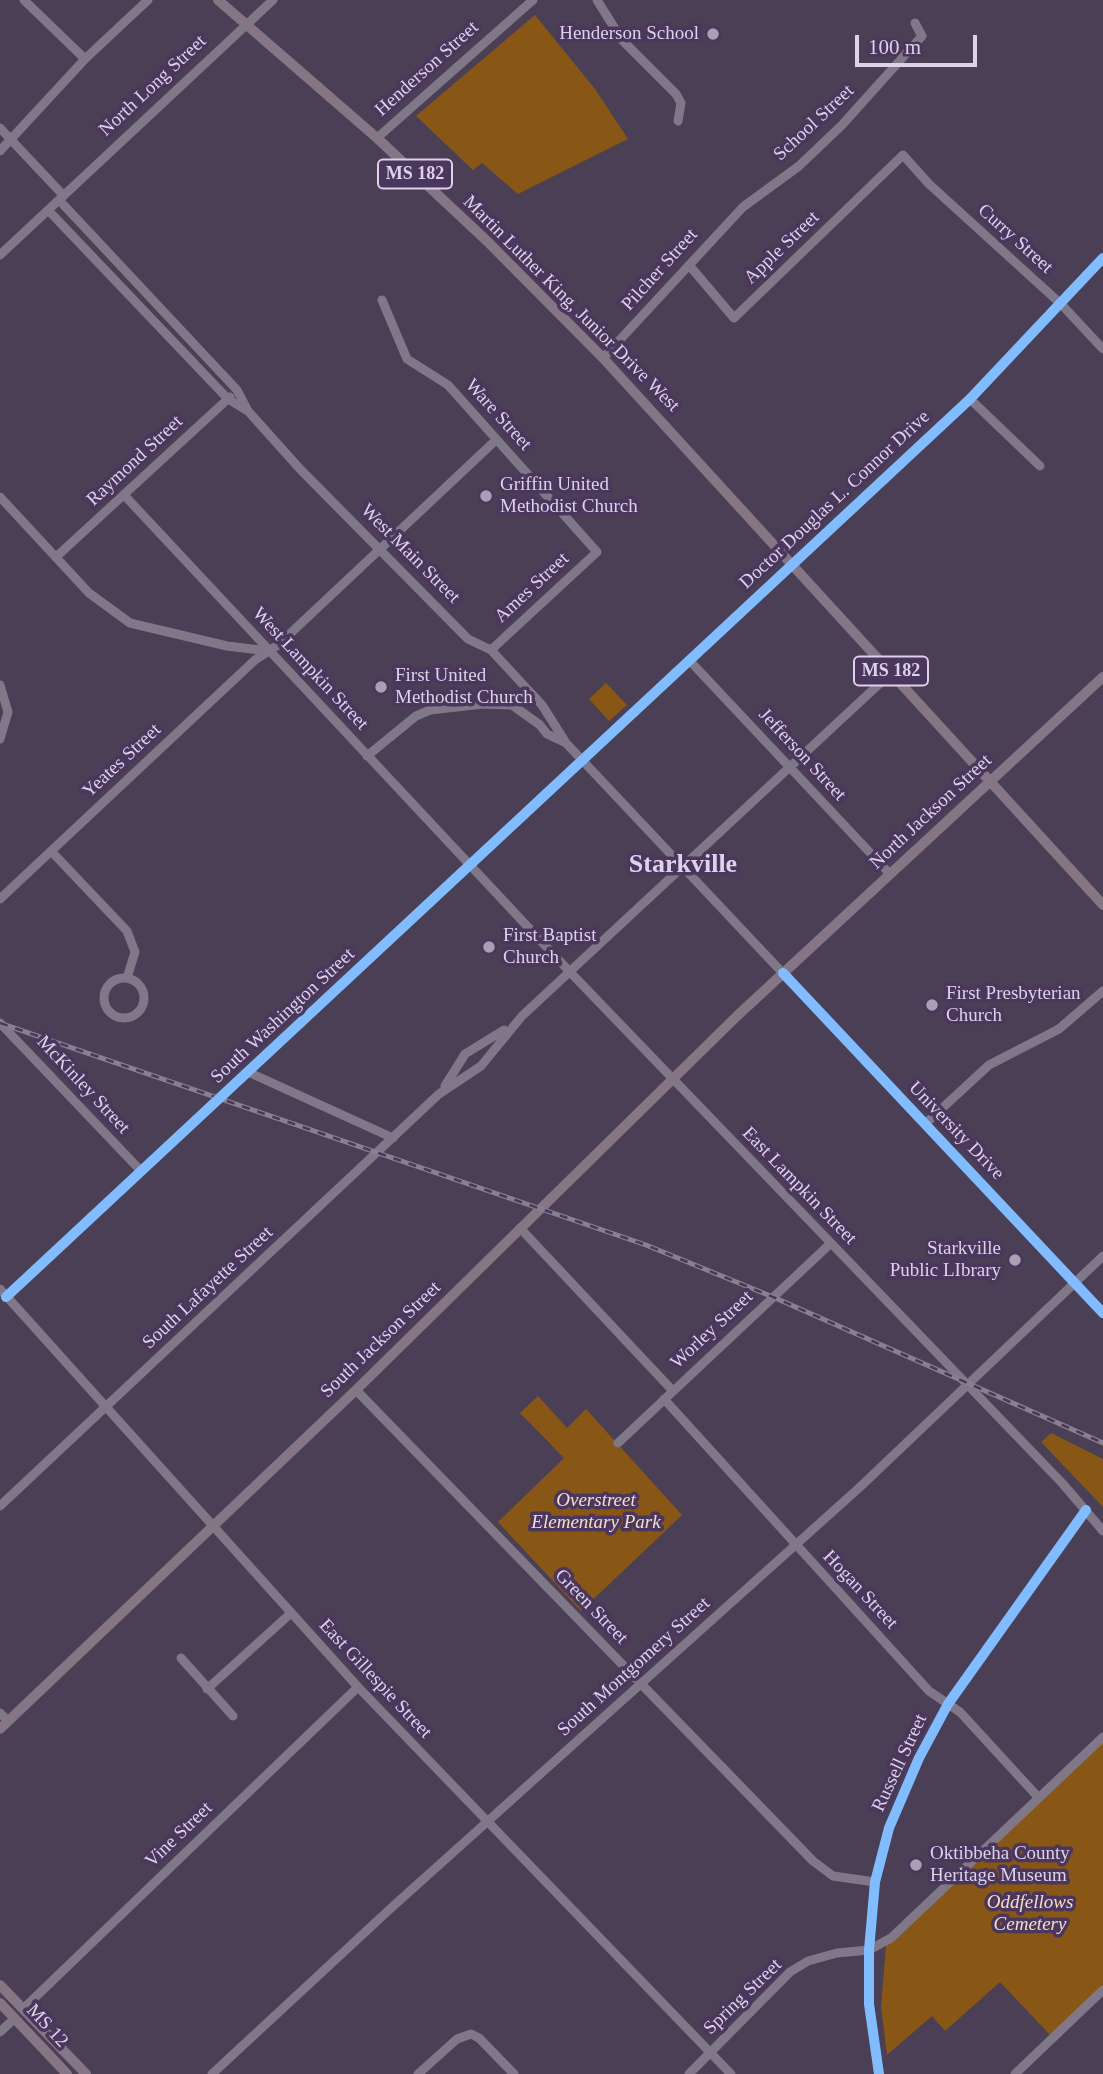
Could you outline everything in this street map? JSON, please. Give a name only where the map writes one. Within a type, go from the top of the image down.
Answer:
[{"type":"main road","name":"Martin Luther King, Junior Drive West","points":[[218,0],[377,138],[603,358],[792,563]]},
{"type":"main road","name":"MS 182","points":[[792,563],[1103,905]]},
{"type":"main road","name":"North Jackson Street","points":[[783,973],[989,779],[1103,677]]},
{"type":"main road","name":"South Jackson Street","points":[[3,1721],[356,1390],[783,973]]},
{"type":"main road","name":"MS 12","points":[[0,1985],[86,2074]]},
{"type":"main road","name":"MS 12","points":[[0,2003],[67,2074]]},
{"type":"street","points":[[24,0],[85,60]]},
{"type":"street","points":[[0,151],[85,60],[148,0]]},
{"type":"street","name":"North Long Street","points":[[0,255],[245,23],[273,0]]},
{"type":"street","name":"Henderson Street","points":[[377,138],[533,0]]},
{"type":"street","points":[[597,0],[622,40],[676,94],[681,103],[678,121]]},
{"type":"street","name":"School Street","points":[[743,207],[799,166],[842,125],[922,36],[915,23]]},
{"type":"street","name":"West Main Street","points":[[0,128],[237,390],[248,411]]},
{"type":"street","name":"Apple Street","points":[[689,265],[734,318],[904,155]]},
{"type":"street","name":"Curry Street","points":[[904,155],[929,184],[1062,306],[1103,349]]},
{"type":"street","name":"Pilcher Street","points":[[603,358],[743,207]]},
{"type":"street","name":"West Main Street","points":[[48,210],[228,399],[248,411],[468,639],[491,650],[550,717],[566,743],[683,865]]},
{"type":"street","name":"Doctor Douglas L. Connor Drive","points":[[582,759],[970,399],[1062,306],[1103,258]]},
{"type":"street","name":"Ware Street","points":[[382,300],[407,359],[448,386],[597,552]]},
{"type":"street","name":"Raymond Street","points":[[56,557],[237,390]]},
{"type":"street","points":[[970,399],[1040,466]]},
{"type":"street","name":"Yeates Street","points":[[0,898],[255,660],[270,652],[496,440]]},
{"type":"street","name":"West Lampkin Street","points":[[125,496],[471,865]]},
{"type":"street","points":[[2,502],[89,593],[130,622],[227,646],[270,652]]},
{"type":"street","name":"Ames Street","points":[[491,650],[597,552]]},
{"type":"street","name":"Jefferson Street","points":[[689,660],[890,874]]},
{"type":"street","name":"South Lafayette Street","points":[[0,1506],[460,1074],[481,1066],[522,1016],[891,672]]},
{"type":"street","points":[[0,685],[8,712],[0,740]]},
{"type":"street","points":[[367,756],[403,724],[430,710],[504,703],[540,725],[547,734],[566,743]]},
{"type":"street","points":[[540,725],[550,717]]},
{"type":"street","name":"South Washington Street","points":[[3,1293],[141,1171],[582,759]]},
{"type":"street","points":[[51,851],[127,932],[135,953],[127,978]]},
{"type":"street","name":"East Lampkin Street","points":[[471,865],[568,974],[673,1079],[940,1359],[969,1385],[1103,1531]]},
{"type":"street","name":"University Drive","points":[[683,865],[1103,1313]]},
{"type":"street","points":[[127,978],[138,984],[144,996],[137,1014],[125,1018],[107,1010],[104,997],[108,985],[127,978]]},
{"type":"street","points":[[925,1124],[989,1065],[1059,1030],[1103,991]]},
{"type":"street","name":"South Lafayette Street","points":[[460,1074],[465,1054],[522,1016]]},
{"type":"street","name":"McKinley Street","points":[[0,1023],[141,1171]]},
{"type":"street","points":[[483,1042],[491,1046],[492,1052]]},
{"type":"street","points":[[248,1072],[393,1138]]},
{"type":"street","points":[[520,1228],[673,1391]]},
{"type":"street","name":"Worley Street","points":[[618,1443],[830,1244]]},
{"type":"street","name":"South Montgomery Street","points":[[212,2074],[795,1545],[969,1385],[1103,1256]]},
{"type":"street","name":"East Gillespie Street","points":[[3,1293],[358,1687],[731,2074]]},
{"type":"street","name":"Green Street","points":[[356,1390],[824,1871],[845,1880],[875,1882]]},
{"type":"street","name":"Hogan Street","points":[[664,1399],[929,1690],[960,1712],[1038,1797]]},
{"type":"street","name":"Russell Street","points":[[879,2074],[869,2004],[869,1950],[880,1856],[904,1790],[948,1704],[1086,1510]]},
{"type":"street","points":[[207,1689],[290,1614]]},
{"type":"street","points":[[181,1658],[233,1716]]},
{"type":"street","name":"Vine Street","points":[[24,2008],[358,1687]]},
{"type":"street","points":[[869,1950],[891,1938],[1103,1737]]},
{"type":"street","name":"Spring Street","points":[[689,2074],[790,1972],[808,1961],[828,1955],[869,1950]]},
{"type":"street","points":[[1015,2074],[1103,1990]]},
{"type":"street","points":[[0,2032],[15,2018]]},
{"type":"street","points":[[418,2074],[457,2039],[471,2034],[479,2038],[514,2074]]},
{"type":"green space","points":[[535,15],[595,89],[628,139],[518,194],[482,163],[473,170],[416,116]]},
{"type":"green space","points":[[606,683],[627,705],[609,721],[589,699]]},
{"type":"green space","name":"Overstreet Elementary Park","points":[[538,1396],[567,1428],[586,1409],[682,1515],[581,1611],[498,1522],[564,1458],[520,1413]]},
{"type":"green space","points":[[1051,1433],[1103,1459],[1103,1507],[1041,1442]]},
{"type":"green space","name":"Oddfellows Cemetery","points":[[1103,1742],[1103,1987],[1051,2036],[1000,1982],[945,2031],[932,2016],[887,2055],[881,2007],[886,1946]]},
{"type":"railway","points":[[0,1023],[646,1245],[773,1297],[1103,1443]]},
{"type":"cycle path","points":[[6,1297],[970,399],[1103,258]]},
{"type":"cycle path","points":[[783,973],[1103,1313]]},
{"type":"cycle path","points":[[879,2074],[869,2004],[869,1950],[875,1882],[889,1828],[919,1758],[948,1704],[1086,1510]]},
{"type":"place","name":"Henderson School","points":[[713,34]]},
{"type":"place","name":"Griffin United Methodist Church","points":[[486,496]]},
{"type":"place","name":"First United Methodist Church","points":[[381,687]]},
{"type":"place","name":"First Baptist Church","points":[[489,947]]},
{"type":"place","name":"First Presbyterian Church","points":[[932,1005]]},
{"type":"place","name":"Starkville Public LIbrary","points":[[1015,1260]]},
{"type":"place","name":"Oktibbeha County Heritage Museum","points":[[916,1865]]},
{"type":"district","name":"Starkville","points":[[683,865]]}]
